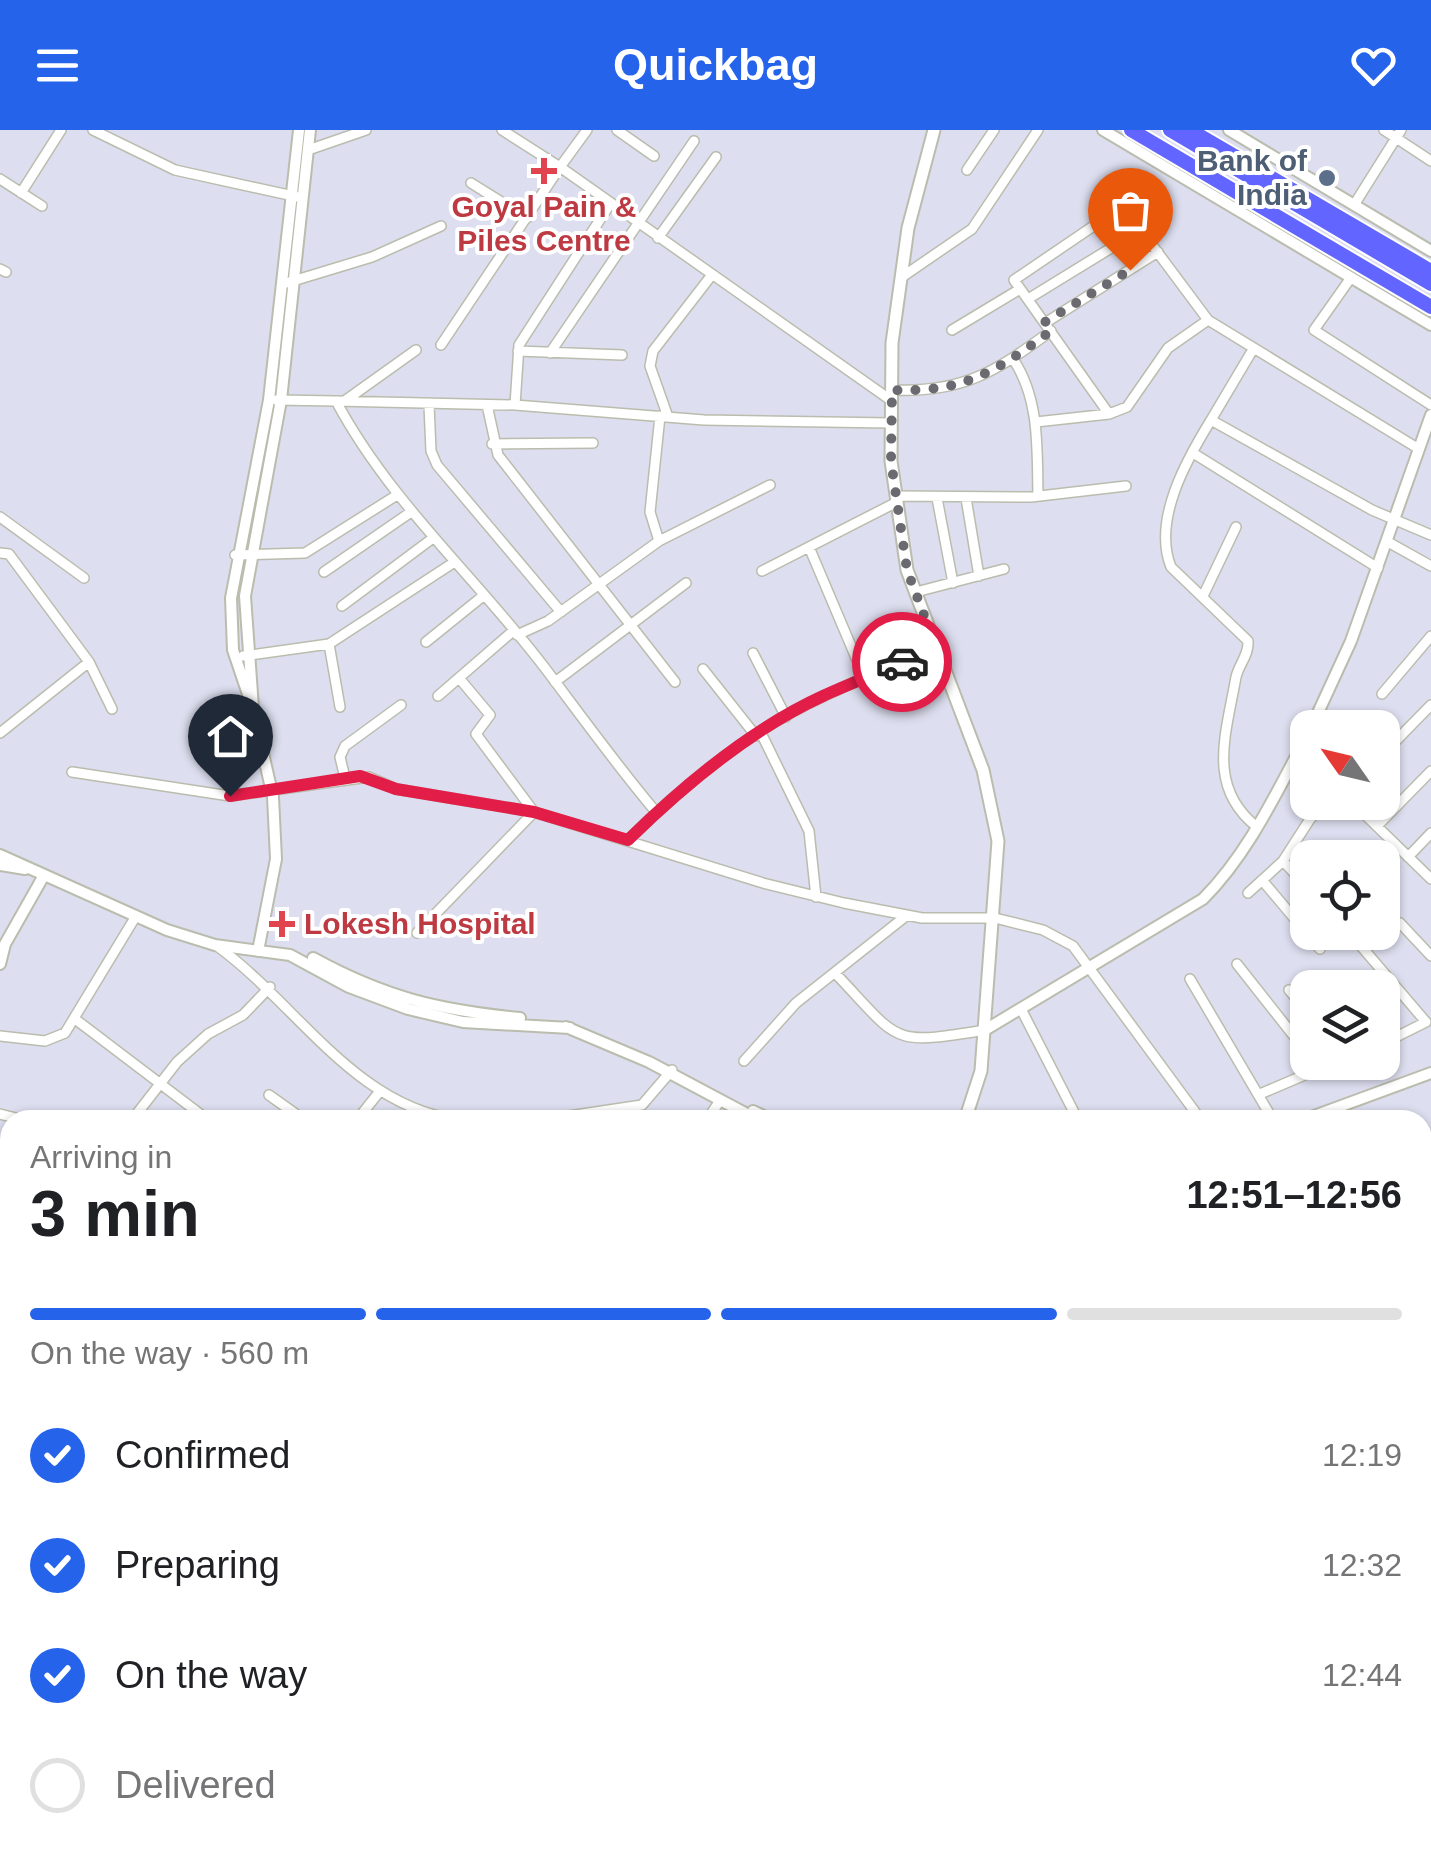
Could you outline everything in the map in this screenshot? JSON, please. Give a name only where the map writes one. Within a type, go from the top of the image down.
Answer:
[{"type":"highway","points":[[1131,130],[1431,306]]},
{"type":"highway","points":[[1145,130],[1431,298]]},
{"type":"highway","points":[[1170,130],[1431,284]]},
{"type":"highway","points":[[1190,130],[1431,271]]},
{"type":"main road","points":[[934,130],[908,228],[892,343],[890,423],[907,570],[982,770],[998,841],[981,1070],[969,1110]]},
{"type":"street","points":[[20,193],[61,130]]},
{"type":"street","points":[[93,130],[175,170],[297,197]]},
{"type":"street","points":[[253,709],[245,596],[275,400],[297,197],[299,130]]},
{"type":"street","points":[[297,197],[310,130]]},
{"type":"street","points":[[308,150],[366,130]]},
{"type":"street","points":[[502,130],[711,276],[892,395],[967,384],[1013,359],[1048,327],[1158,252]]},
{"type":"street","points":[[441,345],[587,130]]},
{"type":"street","points":[[616,130],[654,156]]},
{"type":"street","points":[[967,170],[994,130]]},
{"type":"street","points":[[902,277],[972,228],[1038,130]]},
{"type":"street","points":[[1103,130],[1431,324]]},
{"type":"street","points":[[1229,130],[1431,251]]},
{"type":"street","points":[[1384,130],[1398,134],[1431,161]]},
{"type":"street","points":[[1354,205],[1398,134]]},
{"type":"street","points":[[550,353],[694,140]]},
{"type":"street","points":[[658,238],[716,157]]},
{"type":"street","points":[[0,180],[42,206]]},
{"type":"street","points":[[471,183],[527,218]]},
{"type":"street","points":[[515,406],[518,351],[538,311],[610,204]]},
{"type":"street","points":[[1109,414],[1020,289],[1016,276],[1117,207],[1126,207],[1208,320],[1252,351],[1419,449]]},
{"type":"street","points":[[288,284],[372,257],[441,226]]},
{"type":"street","points":[[1028,299],[1142,229]]},
{"type":"street","points":[[659,541],[650,512],[664,416],[650,366],[653,351],[711,276]]},
{"type":"street","points":[[1350,279],[1314,330],[1431,405]]},
{"type":"street","points":[[952,330],[1020,289]]},
{"type":"street","points":[[1036,422],[1109,414],[1134,401],[1168,348],[1208,320]]},
{"type":"street","points":[[339,402],[416,350]]},
{"type":"street","points":[[518,351],[622,356]]},
{"type":"street","points":[[1252,351],[1193,453],[1170,506],[1167,554],[1171,567],[1248,641],[1237,671],[1223,770],[1232,805],[1257,827]]},
{"type":"street","points":[[1013,359],[1028,387],[1036,422],[1038,496]]},
{"type":"street","points":[[275,400],[515,406],[781,424],[890,423]]},
{"type":"street","points":[[259,948],[276,859],[272,788],[253,709],[235,658],[230,616],[236,555],[275,400]]},
{"type":"street","points":[[339,402],[361,448],[515,633],[656,812]]},
{"type":"street","points":[[429,405],[431,451],[437,465],[560,612]]},
{"type":"street","points":[[487,405],[492,444],[676,682]]},
{"type":"street","points":[[1211,420],[1394,521],[1431,535]]},
{"type":"street","points":[[1319,710],[1352,641],[1430,422]]},
{"type":"street","points":[[492,444],[593,443]]},
{"type":"street","points":[[1193,453],[1378,568]]},
{"type":"street","points":[[438,696],[515,633],[560,612],[659,541],[770,485]]},
{"type":"street","points":[[762,572],[897,499],[1038,496],[1126,486]]},
{"type":"street","points":[[236,555],[249,558],[305,554],[398,495]]},
{"type":"street","points":[[937,498],[953,582]]},
{"type":"street","points":[[966,498],[979,576]]},
{"type":"street","points":[[324,572],[411,512]]},
{"type":"street","points":[[0,516],[84,578]]},
{"type":"street","points":[[1203,596],[1236,526]]},
{"type":"street","points":[[342,606],[433,538]]},
{"type":"street","points":[[1388,542],[1431,566]]},
{"type":"street","points":[[809,547],[865,679]]},
{"type":"street","points":[[0,552],[8,554],[89,662],[112,709]]},
{"type":"street","points":[[235,658],[329,644],[453,563]]},
{"type":"street","points":[[916,592],[1004,570]]},
{"type":"street","points":[[554,682],[686,583]]},
{"type":"street","points":[[426,642],[484,596]]},
{"type":"street","points":[[1382,694],[1431,636]]},
{"type":"street","points":[[329,644],[340,707]]},
{"type":"street","points":[[628,840],[656,812],[758,734],[936,647]]},
{"type":"street","points":[[754,653],[786,717]]},
{"type":"street","points":[[0,733],[89,662]]},
{"type":"street","points":[[703,669],[758,734],[809,832],[816,896]]},
{"type":"street","points":[[459,678],[490,715],[476,734],[534,812]]},
{"type":"street","points":[[345,778],[340,757],[346,746],[402,705]]},
{"type":"street","points":[[1400,736],[1431,705]]},
{"type":"street","points":[[835,973],[900,1037],[917,1041],[985,1030],[1203,899],[1222,880],[1257,827],[1290,767]]},
{"type":"street","points":[[1377,826],[1431,771]]},
{"type":"street","points":[[72,772],[230,796],[345,778],[369,778],[396,789],[534,812],[816,896],[906,916],[995,918],[1064,938],[1192,1110]]},
{"type":"street","points":[[416,933],[534,812]]},
{"type":"street","points":[[1248,892],[1283,860],[1309,820]]},
{"type":"street","points":[[1371,820],[1431,879]]},
{"type":"street","points":[[1408,857],[1431,834]]},
{"type":"street","points":[[0,855],[136,916],[215,944],[291,949],[374,990],[437,1010],[570,1028],[751,1110]]},
{"type":"street","points":[[1283,860],[1290,868]]},
{"type":"street","points":[[0,865],[26,869]]},
{"type":"street","points":[[0,964],[5,944],[43,877]]},
{"type":"street","points":[[1262,880],[1290,913]]},
{"type":"street","points":[[0,1036],[52,1041],[76,1019],[136,916]]},
{"type":"street","points":[[744,1061],[796,1003],[906,916]]},
{"type":"street","points":[[1400,923],[1431,956]]},
{"type":"street","points":[[215,944],[270,988],[347,1068],[416,1110]]},
{"type":"street","points":[[1364,950],[1381,970]]},
{"type":"street","points":[[1238,964],[1290,1031]]},
{"type":"street","points":[[1190,980],[1268,1110]]},
{"type":"street","points":[[139,1110],[160,1081],[208,1034],[242,1015],[270,988]]},
{"type":"street","points":[[1400,992],[1426,1022],[1422,1028],[1400,1037]]},
{"type":"street","points":[[1021,1009],[1073,1110]]},
{"type":"street","points":[[76,1019],[196,1110]]},
{"type":"street","points":[[671,1072],[736,1110]]},
{"type":"street","points":[[625,1110],[642,1105],[671,1072]]},
{"type":"street","points":[[1330,1110],[1431,1072]]},
{"type":"street","points":[[1260,1094],[1290,1079]]},
{"type":"street","points":[[365,1110],[380,1091]]},
{"type":"street","points":[[268,1094],[290,1110]]},
{"type":"street","points":[[714,1110],[719,1102]]},
{"type":"way so far","points":[[902,662],[936,647],[907,570],[891,461],[892,390],[931,392],[980,378],[1051,331],[1045,322],[1130,270]]},
{"type":"place","name":"Goyal Pain & Piles Centre","points":[[544,171]]},
{"type":"place","name":"Bank of India","points":[[1327,178]]},
{"type":"place","name":"Lokesh Hospital","points":[[282,924]]},
{"type":"route","points":[[230,796],[360,776],[396,789],[534,812],[628,840],[708,770],[776,723],[822,696],[902,662]]}]
